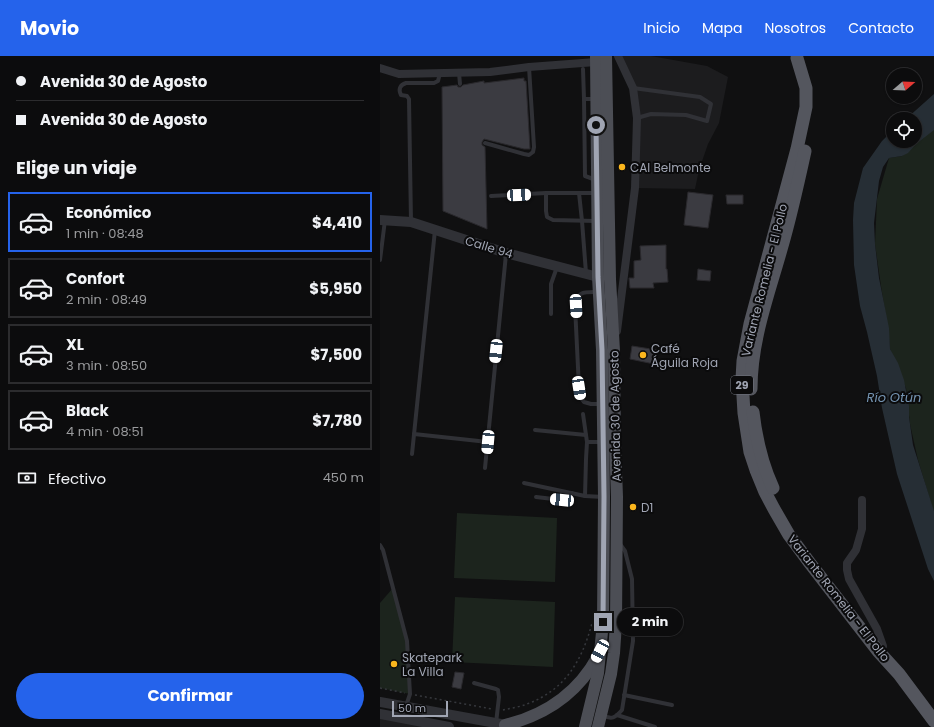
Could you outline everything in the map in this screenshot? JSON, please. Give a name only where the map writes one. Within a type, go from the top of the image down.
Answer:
[{"type":"highway","name":"Variante Romelia - El Pollo","points":[[796,57],[804,68],[810,84],[813,107],[794,203],[763,308],[754,348],[751,375],[751,401],[754,421],[758,442],[769,480],[784,510],[800,536],[883,646],[899,674]]},
{"type":"highway","name":"Variante Romelia - El Pollo","points":[[796,57],[806,88],[806,107],[797,149],[750,324],[743,361],[742,378],[744,413],[750,452],[765,492],[789,535],[878,651],[899,674],[934,721]]},
{"type":"main road","name":"Avenida 30 de Agosto","points":[[586,725],[598,673],[603,622],[604,497],[602,350],[598,277],[597,187],[590,99],[599,58]]},
{"type":"main road","name":"Avenida 30 de Agosto","points":[[599,58],[614,351],[617,539],[616,623],[614,653],[611,674],[599,722]]},
{"type":"main road","points":[[503,726],[537,714],[566,696],[585,675],[600,651]]},
{"type":"street","points":[[614,351],[635,188],[637,118],[633,88],[618,56]]},
{"type":"street","points":[[380,68],[399,74],[490,72],[599,58]]},
{"type":"street","name":"Calle 94","points":[[382,220],[411,222],[506,253],[598,277]]},
{"type":"street","points":[[862,500],[862,529],[856,550],[847,562],[847,570],[849,579],[877,629],[883,646]]},
{"type":"street","points":[[380,702],[503,726]]},
{"type":"street","points":[[380,714],[450,727]]},
{"type":"lane","points":[[484,143],[524,154],[530,154],[533,152],[530,67]]},
{"type":"lane","points":[[583,69],[590,99]]},
{"type":"lane","points":[[411,222],[409,99],[407,96],[401,95],[400,88],[402,84],[406,83],[434,83],[438,81],[440,73]]},
{"type":"lane","points":[[459,73],[460,84]]},
{"type":"lane","points":[[633,88],[700,97],[712,104],[707,121],[686,115],[651,114],[637,118]]},
{"type":"lane","points":[[491,196],[546,193],[579,194],[597,187]]},
{"type":"lane","points":[[546,193],[547,217],[553,220],[597,221]]},
{"type":"lane","points":[[579,194],[586,274]]},
{"type":"lane","points":[[380,260],[382,220]]},
{"type":"lane","points":[[412,454],[435,230]]},
{"type":"lane","points":[[485,468],[506,253]]},
{"type":"lane","points":[[551,314],[551,284],[557,266]]},
{"type":"lane","points":[[599,291],[580,294],[576,298],[576,306],[580,396],[584,402],[591,404],[603,404]]},
{"type":"lane","points":[[583,414],[588,442],[585,496]]},
{"type":"lane","points":[[535,430],[586,435]]},
{"type":"lane","points":[[414,434],[488,442]]},
{"type":"lane","points":[[588,442],[603,442]]},
{"type":"lane","points":[[524,483],[585,496],[604,497]]},
{"type":"lane","points":[[536,497],[562,500],[569,498],[572,493]]},
{"type":"lane","points":[[599,722],[617,715],[622,710],[633,641],[632,579],[625,550],[617,539]]},
{"type":"lane","points":[[380,545],[383,550],[407,641],[410,694],[400,718]]},
{"type":"lane","points":[[474,683],[498,690],[498,710],[503,726]]},
{"type":"lane","points":[[624,695],[672,704]]},
{"type":"lane","points":[[617,715],[655,727]]},
{"type":"path","points":[[380,688],[498,710],[527,704],[560,685],[577,662],[587,640],[592,623],[603,622]]},
{"type":"shaded area","points":[[618,56],[651,56],[707,66],[728,77],[719,123],[708,144],[699,170],[695,189],[635,188],[633,88]]},
{"type":"shaded area","points":[[934,128],[934,513],[918,460],[910,424],[906,388],[890,349],[875,244],[877,199],[889,158],[902,156],[911,148],[922,148],[922,138]]},
{"type":"shaded area","points":[[457,513],[557,518],[555,582],[454,578]]},
{"type":"shaded area","name":"Skatepark La Villa","points":[[393,588],[407,641],[410,694],[380,688],[380,603]]},
{"type":"shaded area","points":[[455,597],[555,602],[553,667],[452,662]]},
{"type":"shaded area","points":[[380,714],[449,727],[380,727]]},
{"type":"water","name":"Río Otún","points":[[934,94],[934,130],[922,139],[922,112],[914,112]]},
{"type":"water","name":"Río Otún","points":[[886,137],[886,148],[912,148],[908,153],[902,156],[889,158],[883,167],[879,181],[874,223],[875,244],[879,278],[889,328],[890,349],[898,363],[904,380],[909,406],[913,445],[934,511],[934,581],[928,569],[897,474],[882,408],[877,376],[860,306],[854,265],[854,203],[863,168]]},
{"type":"building","points":[[524,78],[524,81],[526,81],[530,149],[524,149],[484,139],[482,142],[482,145],[485,147],[487,229],[443,211],[442,87],[457,85],[458,87],[461,87],[463,85],[484,81],[484,83]]},
{"type":"building","points":[[688,192],[713,195],[708,228],[684,225]]},
{"type":"building","points":[[726,195],[743,195],[743,204],[727,204]]},
{"type":"building","points":[[666,245],[666,269],[668,282],[653,283],[654,288],[630,288],[629,278],[634,278],[634,261],[641,260],[640,246]]},
{"type":"building","points":[[698,269],[711,271],[710,281],[697,280]]},
{"type":"building","name":"Café Águila Roja","points":[[632,346],[657,350],[654,364],[630,359]]},
{"type":"building","points":[[455,672],[464,673],[461,689],[452,687]]},
{"type":"place","name":"CAI Belmonte","points":[[622,167]]},
{"type":"place","name":"Café Águila Roja","points":[[643,355]]},
{"type":"place","name":"D1","points":[[633,507]]},
{"type":"place","name":"Skatepark La Villa","points":[[394,664]]},
{"type":"route","points":[[596,125],[598,277],[602,350],[604,497],[603,622]]}]
